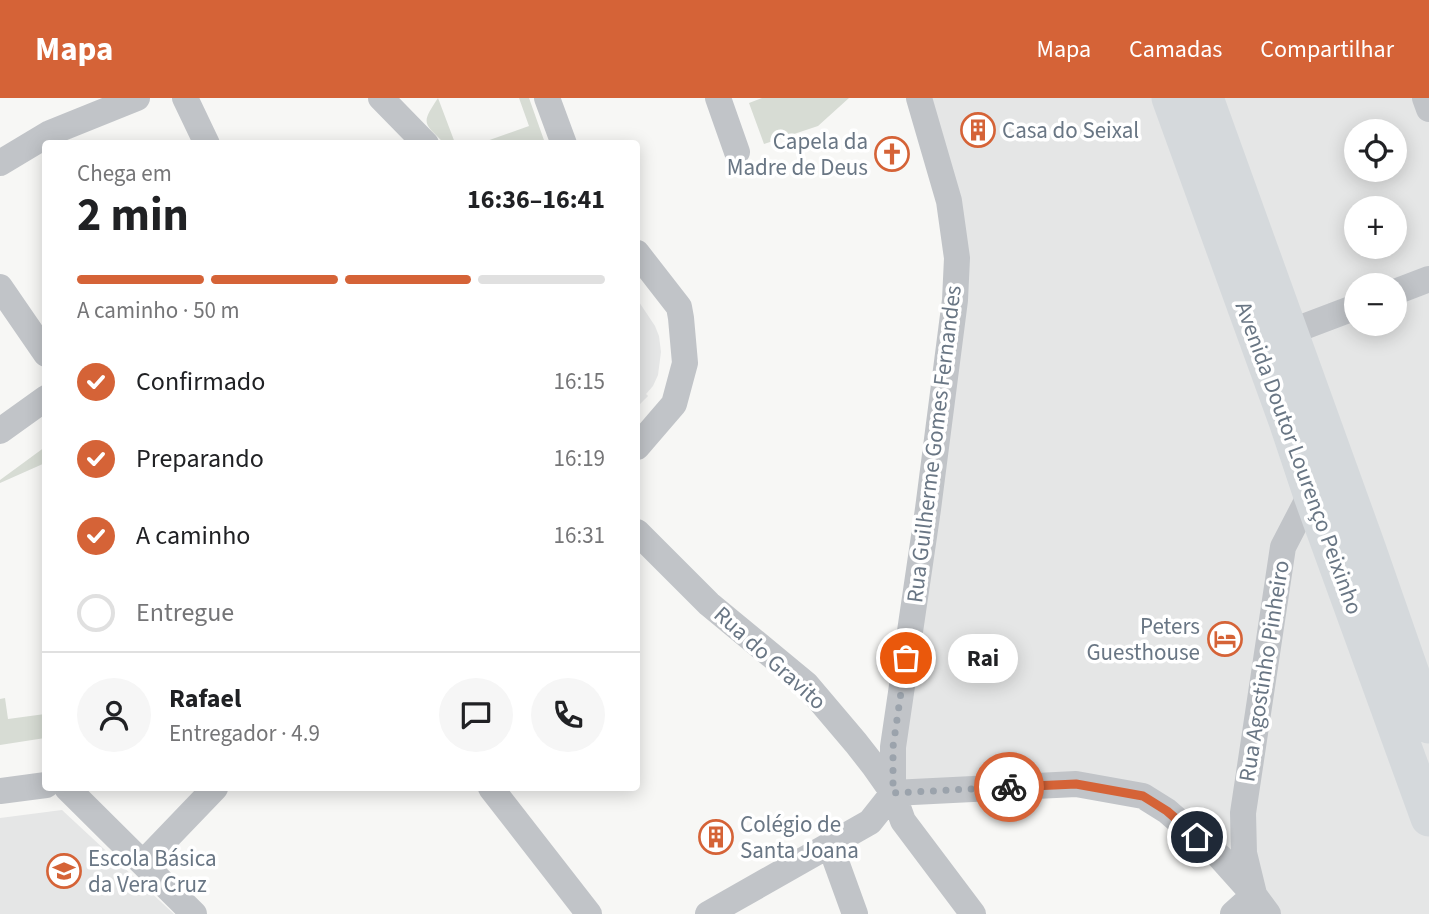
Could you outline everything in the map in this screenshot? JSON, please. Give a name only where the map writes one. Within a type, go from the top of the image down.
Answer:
[{"type":"main road","name":"Avenida Doutor Lourenço Peixinho","points":[[1170,98],[1429,818]]},
{"type":"main road","name":"Avenida Doutor Lourenço Peixinho","points":[[1205,98],[1429,725]]},
{"type":"street","points":[[0,163],[50,133],[137,98]]},
{"type":"street","points":[[185,98],[205,140]]},
{"type":"street","points":[[381,98],[422,140]]},
{"type":"street","points":[[547,98],[563,140]]},
{"type":"street","points":[[718,98],[737,152]]},
{"type":"street","name":"Rua Guilherme Gomes Fernandes","points":[[893,793],[893,747],[933,470],[955,300],[957,258],[949,201],[919,98]]},
{"type":"street","points":[[1425,98],[1429,108]]},
{"type":"street","points":[[640,257],[679,307],[685,363],[674,404],[640,444]]},
{"type":"street","points":[[1407,287],[1429,279]]},
{"type":"street","points":[[0,287],[42,348]]},
{"type":"street","points":[[1290,332],[1344,312]]},
{"type":"street","points":[[0,431],[42,401]]},
{"type":"street","name":"Rua Agostinho Pinheiro","points":[[1261,905],[1244,853],[1243,813],[1283,547],[1311,493]]},
{"type":"street","name":"Rua do Gravito","points":[[640,535],[709,604],[806,684],[856,743],[893,793]]},
{"type":"street","points":[[708,914],[870,822],[893,793],[1076,784],[1143,796],[1167,811],[1212,850],[1261,905],[1233,914]]},
{"type":"street","points":[[0,791],[42,786]]},
{"type":"street","points":[[70,791],[194,914]]},
{"type":"street","points":[[143,863],[212,791]]},
{"type":"street","points":[[493,791],[589,914]]},
{"type":"street","points":[[893,793],[904,821],[973,914]]},
{"type":"street","points":[[830,845],[855,914]]},
{"type":"shaded area","points":[[438,98],[454,140],[441,140],[432,131],[427,122]]},
{"type":"shaded area","points":[[519,98],[529,98],[544,140],[489,140],[529,126]]},
{"type":"shaded area","points":[[762,98],[849,98],[818,126],[764,144],[749,103]]},
{"type":"shaded area","points":[[919,98],[1429,98],[1429,914],[1268,914],[1142,796],[893,793],[955,300]]},
{"type":"shaded area","points":[[640,304],[655,326],[661,352],[658,375],[646,394],[648,396],[640,404]]},
{"type":"shaded area","points":[[42,449],[42,464],[0,483],[0,480]]},
{"type":"shaded area","points":[[5,698],[8,719],[42,714],[42,738],[0,745],[0,699]]},
{"type":"shaded area","name":"Escola Básica da Vera Cruz","points":[[62,810],[174,914],[0,914],[0,818]]},
{"type":"way so far","points":[[906,658],[893,747],[893,793],[1009,787]]},
{"type":"place","name":"Casa do Seixal","points":[[978,130]]},
{"type":"place","name":"Capela da Madre de Deus","points":[[892,154]]},
{"type":"place","name":"Peters Guesthouse","points":[[1225,639]]},
{"type":"place","name":"Rai","points":[[906,658]]},
{"type":"place","name":"Colégio de Santa Joana","points":[[716,837]]},
{"type":"place","name":"Escola Básica da Vera Cruz","points":[[64,871]]},
{"type":"route","points":[[1009,787],[1076,784],[1143,796],[1167,811],[1197,837]]}]
